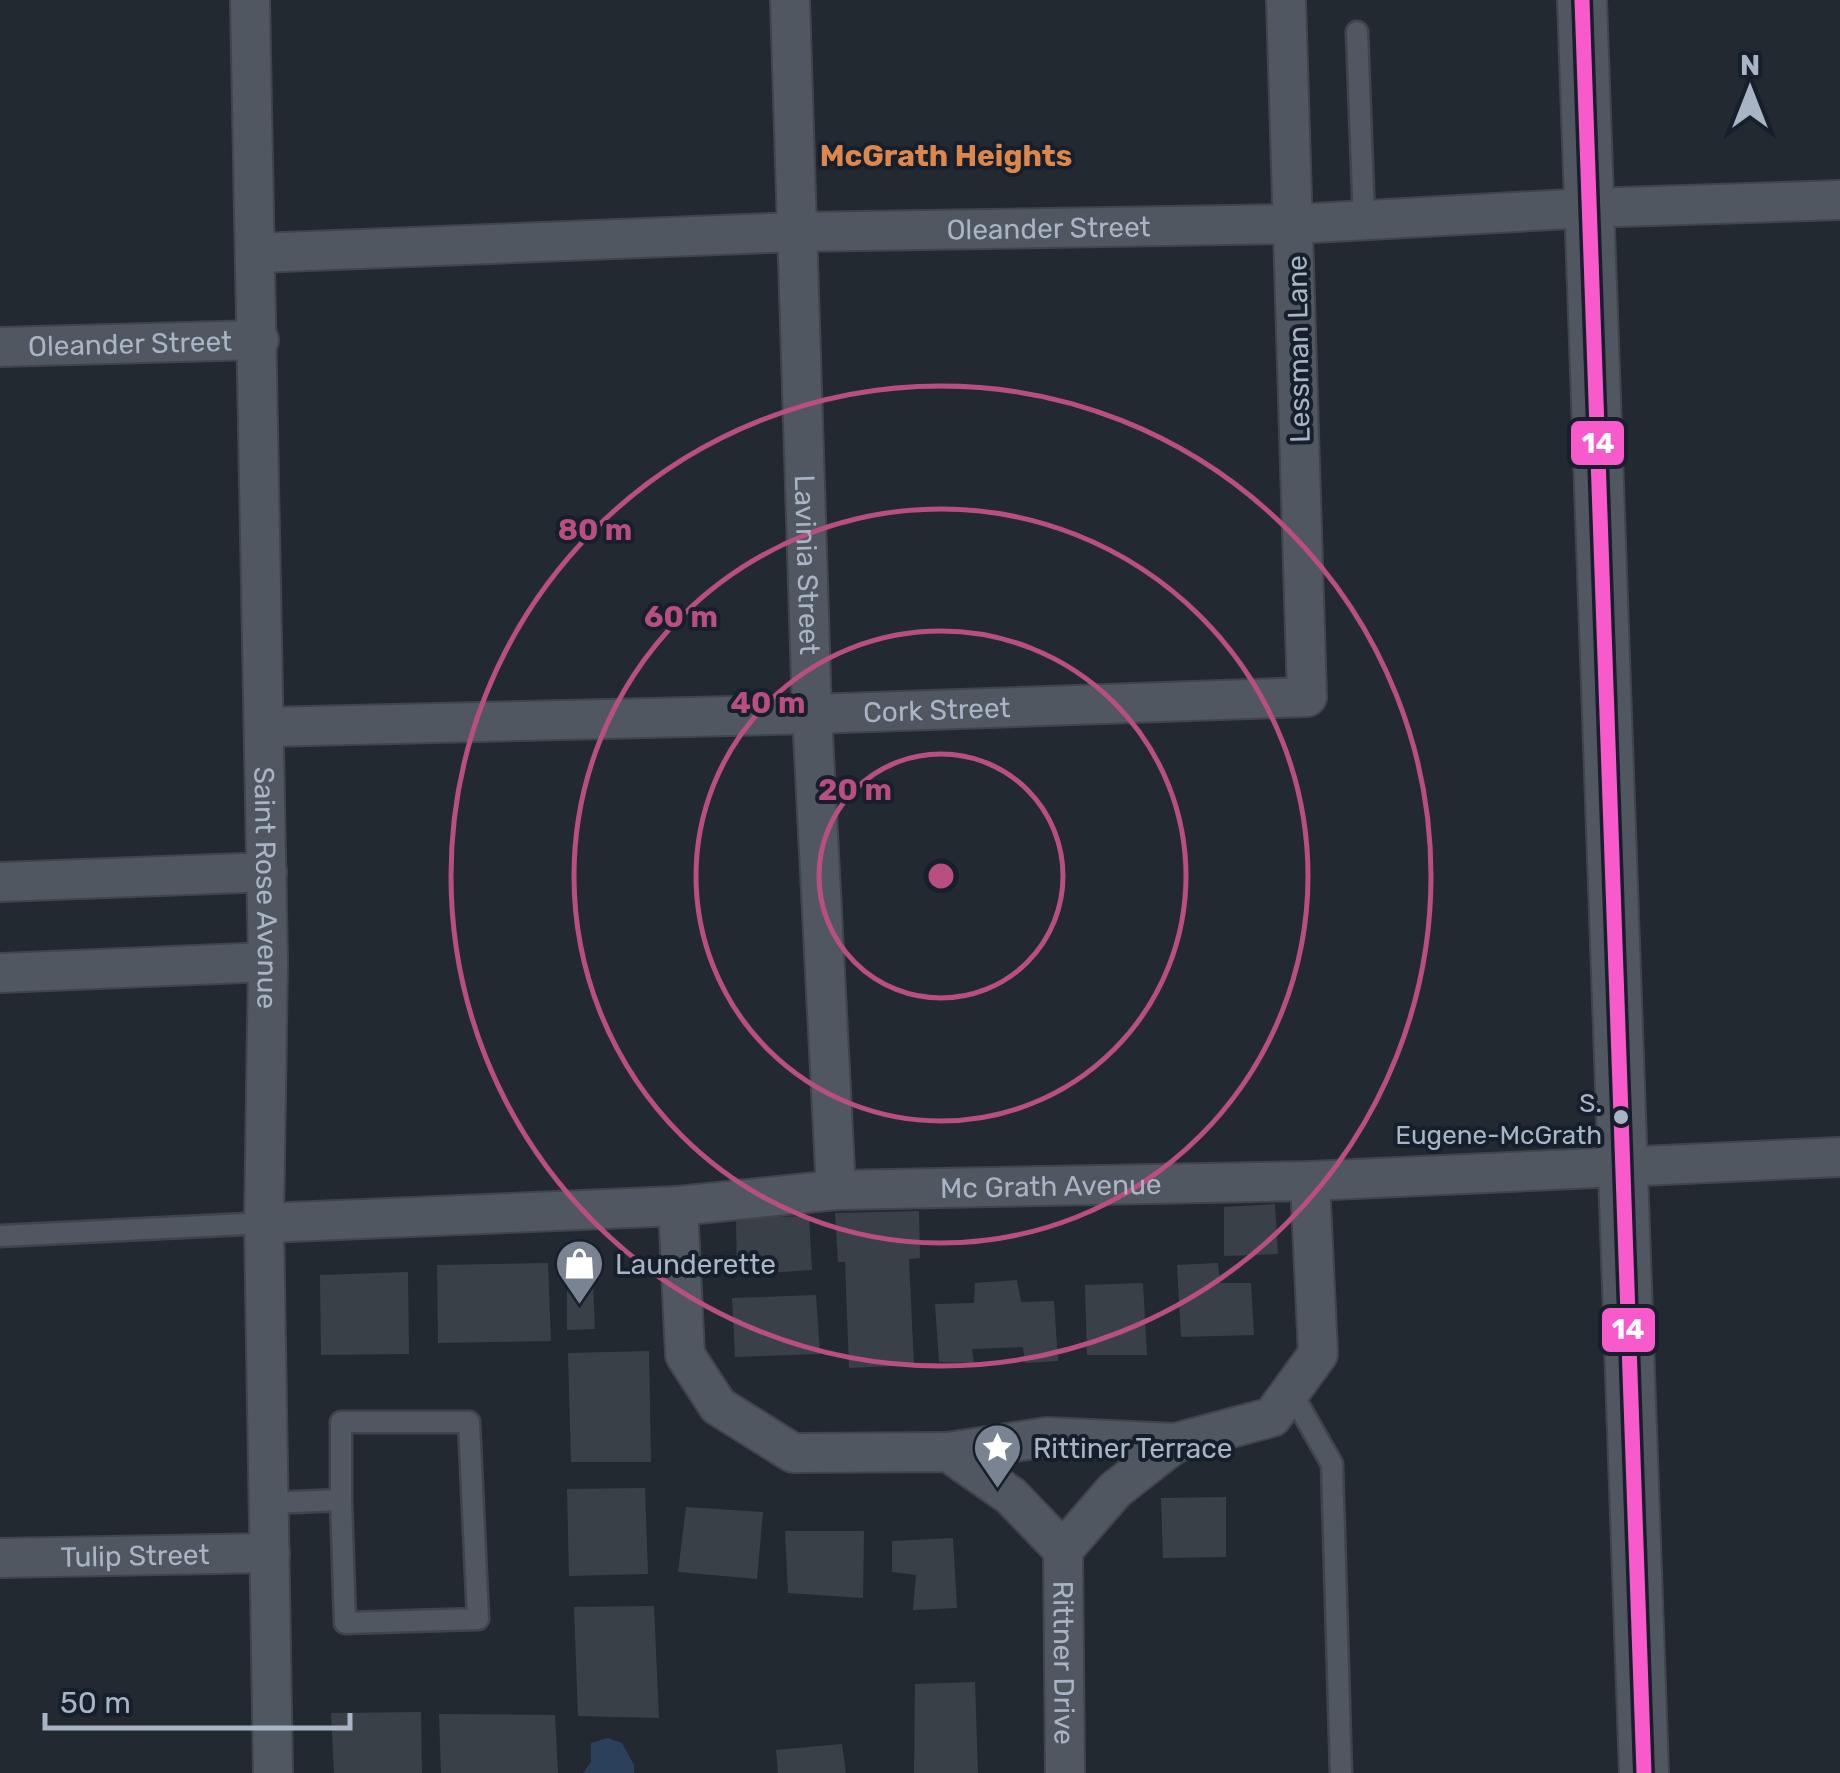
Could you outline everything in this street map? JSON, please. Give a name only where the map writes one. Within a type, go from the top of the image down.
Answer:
[{"type":"street","name":"Saint Rose Avenue","points":[[250,0],[267,872],[264,1223],[273,1773]]},
{"type":"street","name":"Lavinia Street","points":[[790,0],[812,714],[836,1190]]},
{"type":"street","name":"Lessman Lane","points":[[1286,0],[1307,697]]},
{"type":"street","points":[[1582,0],[1644,1773]]},
{"type":"street","name":"Oleander Street","points":[[257,253],[796,232],[1295,224],[1588,208],[1840,200]]},
{"type":"street","name":"Oleander Street","points":[[0,347],[259,340]]},
{"type":"street","name":"Cork Street","points":[[265,727],[1307,697]]},
{"type":"street","points":[[0,882],[267,872]]},
{"type":"street","points":[[0,973],[268,962]]},
{"type":"street","name":"Mc Grath Avenue","points":[[264,1223],[678,1206],[836,1190],[1310,1181],[1840,1156]]},
{"type":"street","name":"Rittner Drive","points":[[678,1206],[685,1354],[718,1406],[794,1453],[948,1452],[1047,1437],[1175,1443],[1272,1417],[1318,1354],[1310,1181]]},
{"type":"street","name":"Rittner Drive","points":[[1065,1773],[1063,1550],[1115,1490],[1175,1443]]},
{"type":"street","name":"Rittner Drive","points":[[948,1452],[1011,1496],[1063,1550]]},
{"type":"street","name":"Tulip Street","points":[[0,1558],[270,1553]]},
{"type":"lane","points":[[1357,32],[1364,220]]},
{"type":"lane","points":[[0,1236],[264,1223]]},
{"type":"lane","points":[[1291,1392],[1332,1464],[1340,1773]]},
{"type":"lane","points":[[341,1422],[469,1422],[478,1619],[345,1622],[341,1500],[341,1422]]},
{"type":"lane","points":[[269,1502],[341,1500]]},
{"type":"water","points":[[608,1738],[622,1743],[634,1773],[583,1773],[591,1762],[591,1743]]},
{"type":"building","points":[[1275,1204],[1278,1254],[1224,1256],[1224,1207]]},
{"type":"building","points":[[919,1211],[920,1258],[909,1259],[914,1365],[849,1368],[845,1262],[838,1262],[835,1213]]},
{"type":"building","points":[[809,1216],[812,1270],[737,1275],[736,1218]]},
{"type":"building","points":[[548,1263],[551,1341],[438,1343],[437,1265]]},
{"type":"building","points":[[1218,1263],[1220,1283],[1251,1283],[1254,1335],[1181,1337],[1177,1265]]},
{"type":"building","points":[[408,1272],[409,1354],[321,1355],[320,1275]]},
{"type":"building","points":[[1017,1280],[1021,1302],[1054,1301],[1058,1361],[1025,1363],[1023,1347],[972,1349],[974,1363],[939,1362],[935,1304],[974,1303],[975,1283]]},
{"type":"building","name":"Launderette","points":[[593,1283],[595,1329],[567,1330],[567,1284]]},
{"type":"building","points":[[1143,1283],[1147,1355],[1087,1355],[1085,1285]]},
{"type":"building","points":[[816,1295],[820,1354],[735,1357],[732,1298]]},
{"type":"building","points":[[649,1351],[651,1462],[571,1462],[568,1353]]},
{"type":"building","points":[[645,1488],[648,1574],[569,1576],[567,1489]]},
{"type":"building","points":[[1226,1497],[1226,1557],[1163,1558],[1161,1498]]},
{"type":"building","points":[[686,1507],[763,1512],[757,1579],[678,1572]]},
{"type":"building","points":[[785,1531],[864,1531],[863,1598],[788,1593]]},
{"type":"building","points":[[953,1538],[957,1608],[913,1610],[916,1575],[892,1572],[892,1541]]},
{"type":"building","points":[[654,1606],[659,1718],[578,1716],[574,1607]]},
{"type":"building","points":[[975,1682],[978,1773],[914,1773],[915,1684]]},
{"type":"building","points":[[421,1712],[422,1773],[334,1773],[331,1713]]},
{"type":"building","points":[[439,1714],[555,1715],[558,1773],[441,1773]]},
{"type":"building","points":[[842,1744],[846,1773],[778,1773],[776,1750]]},
{"type":"transit line","name":"14","points":[[1582,0],[1644,1773]]},
{"type":"place","name":"S. Eugene-McGrath","points":[[1621,1117]]},
{"type":"place","name":"Launderette","points":[[580,1306]]},
{"type":"place","name":"Rittiner Terrace","points":[[998,1490]]},
{"type":"district","name":"McGrath Heights","points":[[946,156]]}]
